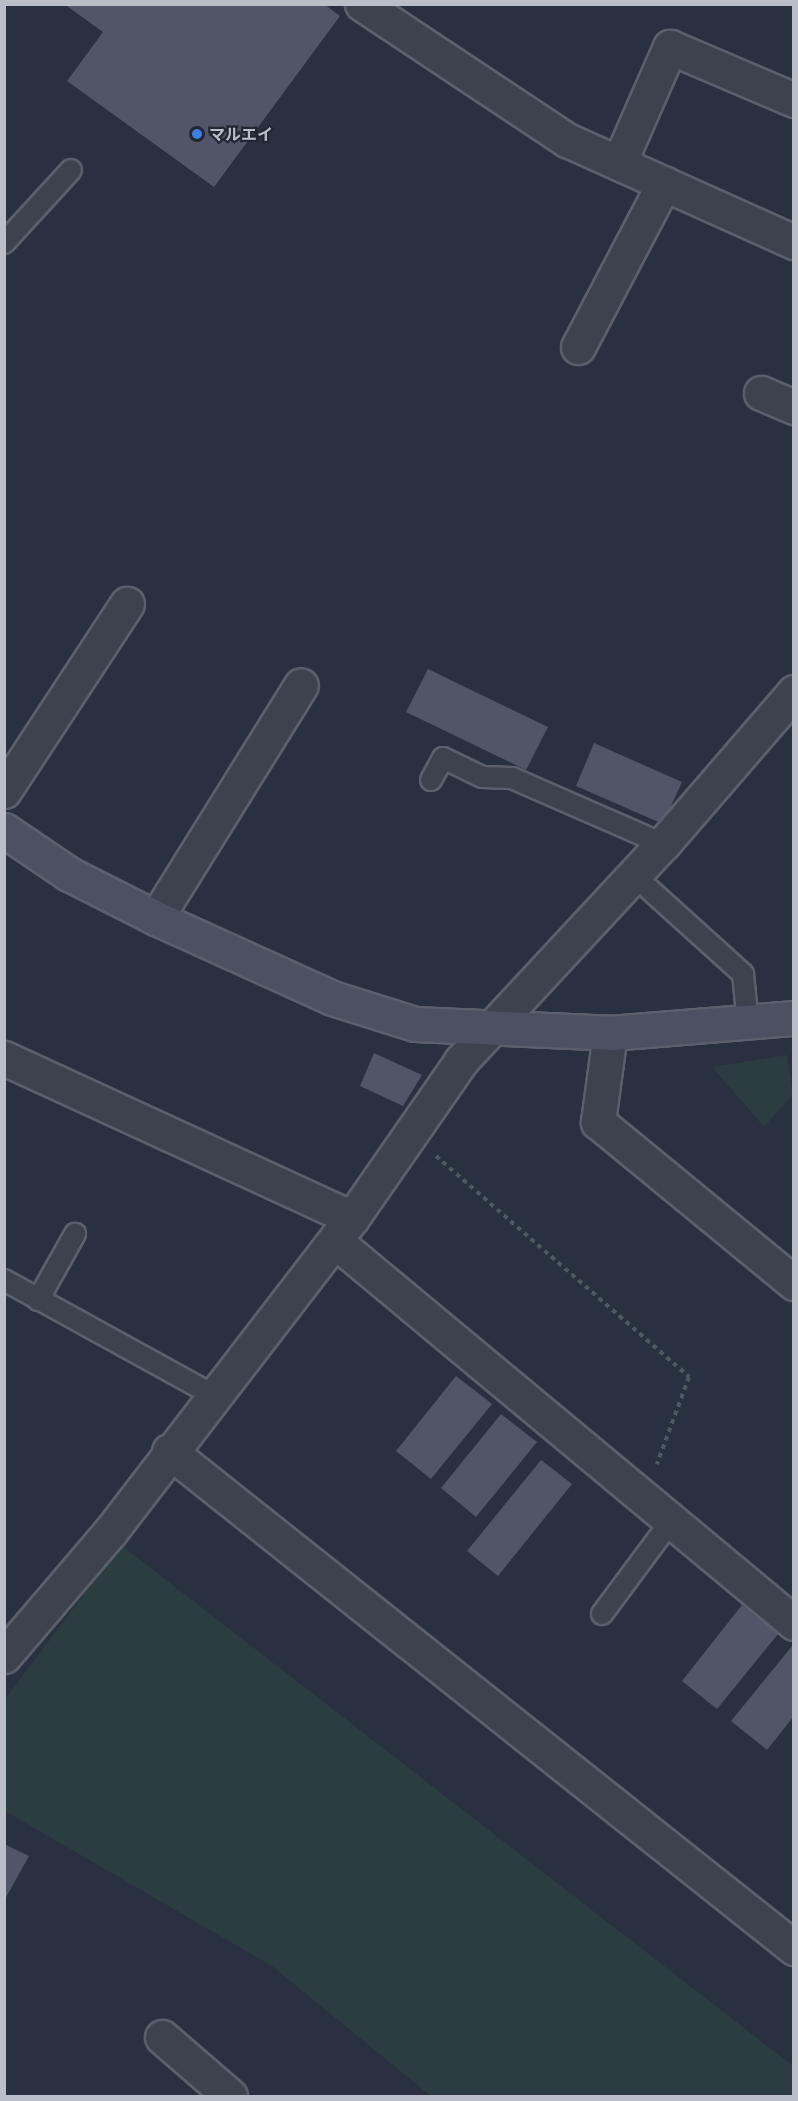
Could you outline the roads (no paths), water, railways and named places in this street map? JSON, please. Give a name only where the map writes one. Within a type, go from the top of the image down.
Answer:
[{"type":"street","points":[[362,4],[567,140],[794,242]]},
{"type":"street","points":[[619,163],[670,47],[794,100]]},
{"type":"street","points":[[578,347],[664,183]]},
{"type":"street","points":[[761,393],[794,407]]},
{"type":"street","points":[[4,791],[127,603]]},
{"type":"street","points":[[156,918],[301,685]]},
{"type":"street","points":[[4,1656],[110,1532],[169,1451],[343,1230],[461,1061],[492,1031],[663,844],[794,692]]},
{"type":"street","points":[[4,830],[69,874],[156,918],[332,998],[415,1024],[492,1031],[610,1033],[794,1018]]},
{"type":"street","points":[[610,1033],[598,1122],[794,1283]]},
{"type":"street","points":[[4,1058],[343,1230],[645,1499],[794,1623]]},
{"type":"street","points":[[169,1451],[794,1948]]},
{"type":"street","points":[[162,2037],[230,2097]]},
{"type":"lane","points":[[4,243],[70,170]]},
{"type":"lane","points":[[431,780],[443,758],[482,777],[512,778],[663,844]]},
{"type":"lane","points":[[649,889],[743,974],[748,1023]]},
{"type":"lane","points":[[38,1300],[75,1234]]},
{"type":"lane","points":[[4,1280],[213,1395]]},
{"type":"lane","points":[[602,1614],[671,1521]]},
{"type":"place","name":"マルエイ","points":[[197,134]]}]
